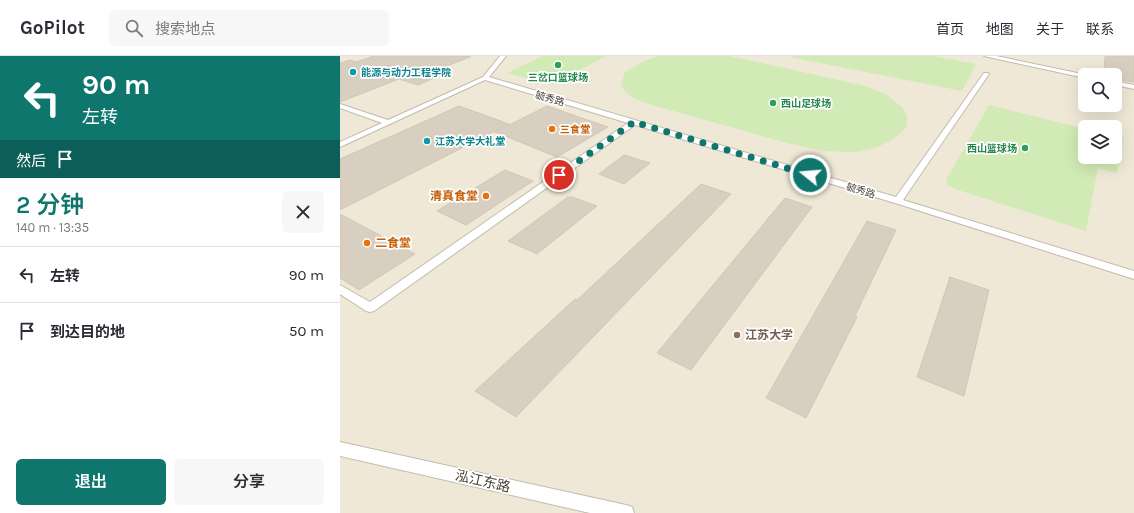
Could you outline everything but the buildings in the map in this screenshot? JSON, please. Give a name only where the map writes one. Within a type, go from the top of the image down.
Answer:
[{"type":"lane","points":[[340,144],[485,78],[503,56]]},
{"type":"lane","points":[[987,56],[1078,75]]},
{"type":"lane","points":[[898,201],[986,74]]},
{"type":"lane","name":"毓秀路","points":[[485,78],[898,201],[1134,275]]},
{"type":"lane","points":[[1122,84],[1134,87]]},
{"type":"lane","points":[[340,106],[388,123]]},
{"type":"lane","points":[[340,289],[370,308],[634,122]]},
{"type":"lane","name":"泓江东路","points":[[340,448],[626,513]]},
{"type":"shaded area","name":"江苏大学","points":[[340,56],[1134,56],[1134,513],[340,513]]},
{"type":"green space","name":"三岔口篮球场","points":[[543,56],[606,56],[552,85],[507,73]]},
{"type":"green space","name":"西山足球场","points":[[660,56],[730,56],[865,86],[887,95],[903,108],[907,116],[907,126],[901,133],[890,141],[875,148],[855,152],[824,151],[787,143],[652,105],[630,96],[621,85],[625,72],[646,60]]},
{"type":"green space","points":[[932,56],[976,64],[962,91],[790,57]]},
{"type":"green space","name":"西山篮球场","points":[[989,105],[1078,127],[1078,164],[1119,164],[1117,173],[1098,168],[1086,231],[955,189],[947,185],[946,180]]},
{"type":"green space","name":"西山篮球场","points":[[1122,138],[1124,138],[1122,148]]},
{"type":"place","name":"三岔口篮球场","points":[[558,65]]},
{"type":"place","name":"能源与动力工程学院","points":[[353,72]]},
{"type":"place","name":"西山足球场","points":[[773,103]]},
{"type":"place","name":"三食堂","points":[[552,129]]},
{"type":"place","name":"江苏大学大礼堂","points":[[427,141]]},
{"type":"place","name":"西山篮球场","points":[[1025,148]]},
{"type":"place","name":"清真食堂","points":[[486,196]]},
{"type":"place","name":"二食堂","points":[[367,243]]},
{"type":"place","name":"江苏大学","points":[[737,335]]},
{"type":"route","points":[[559,175],[634,122],[810,175]]}]
